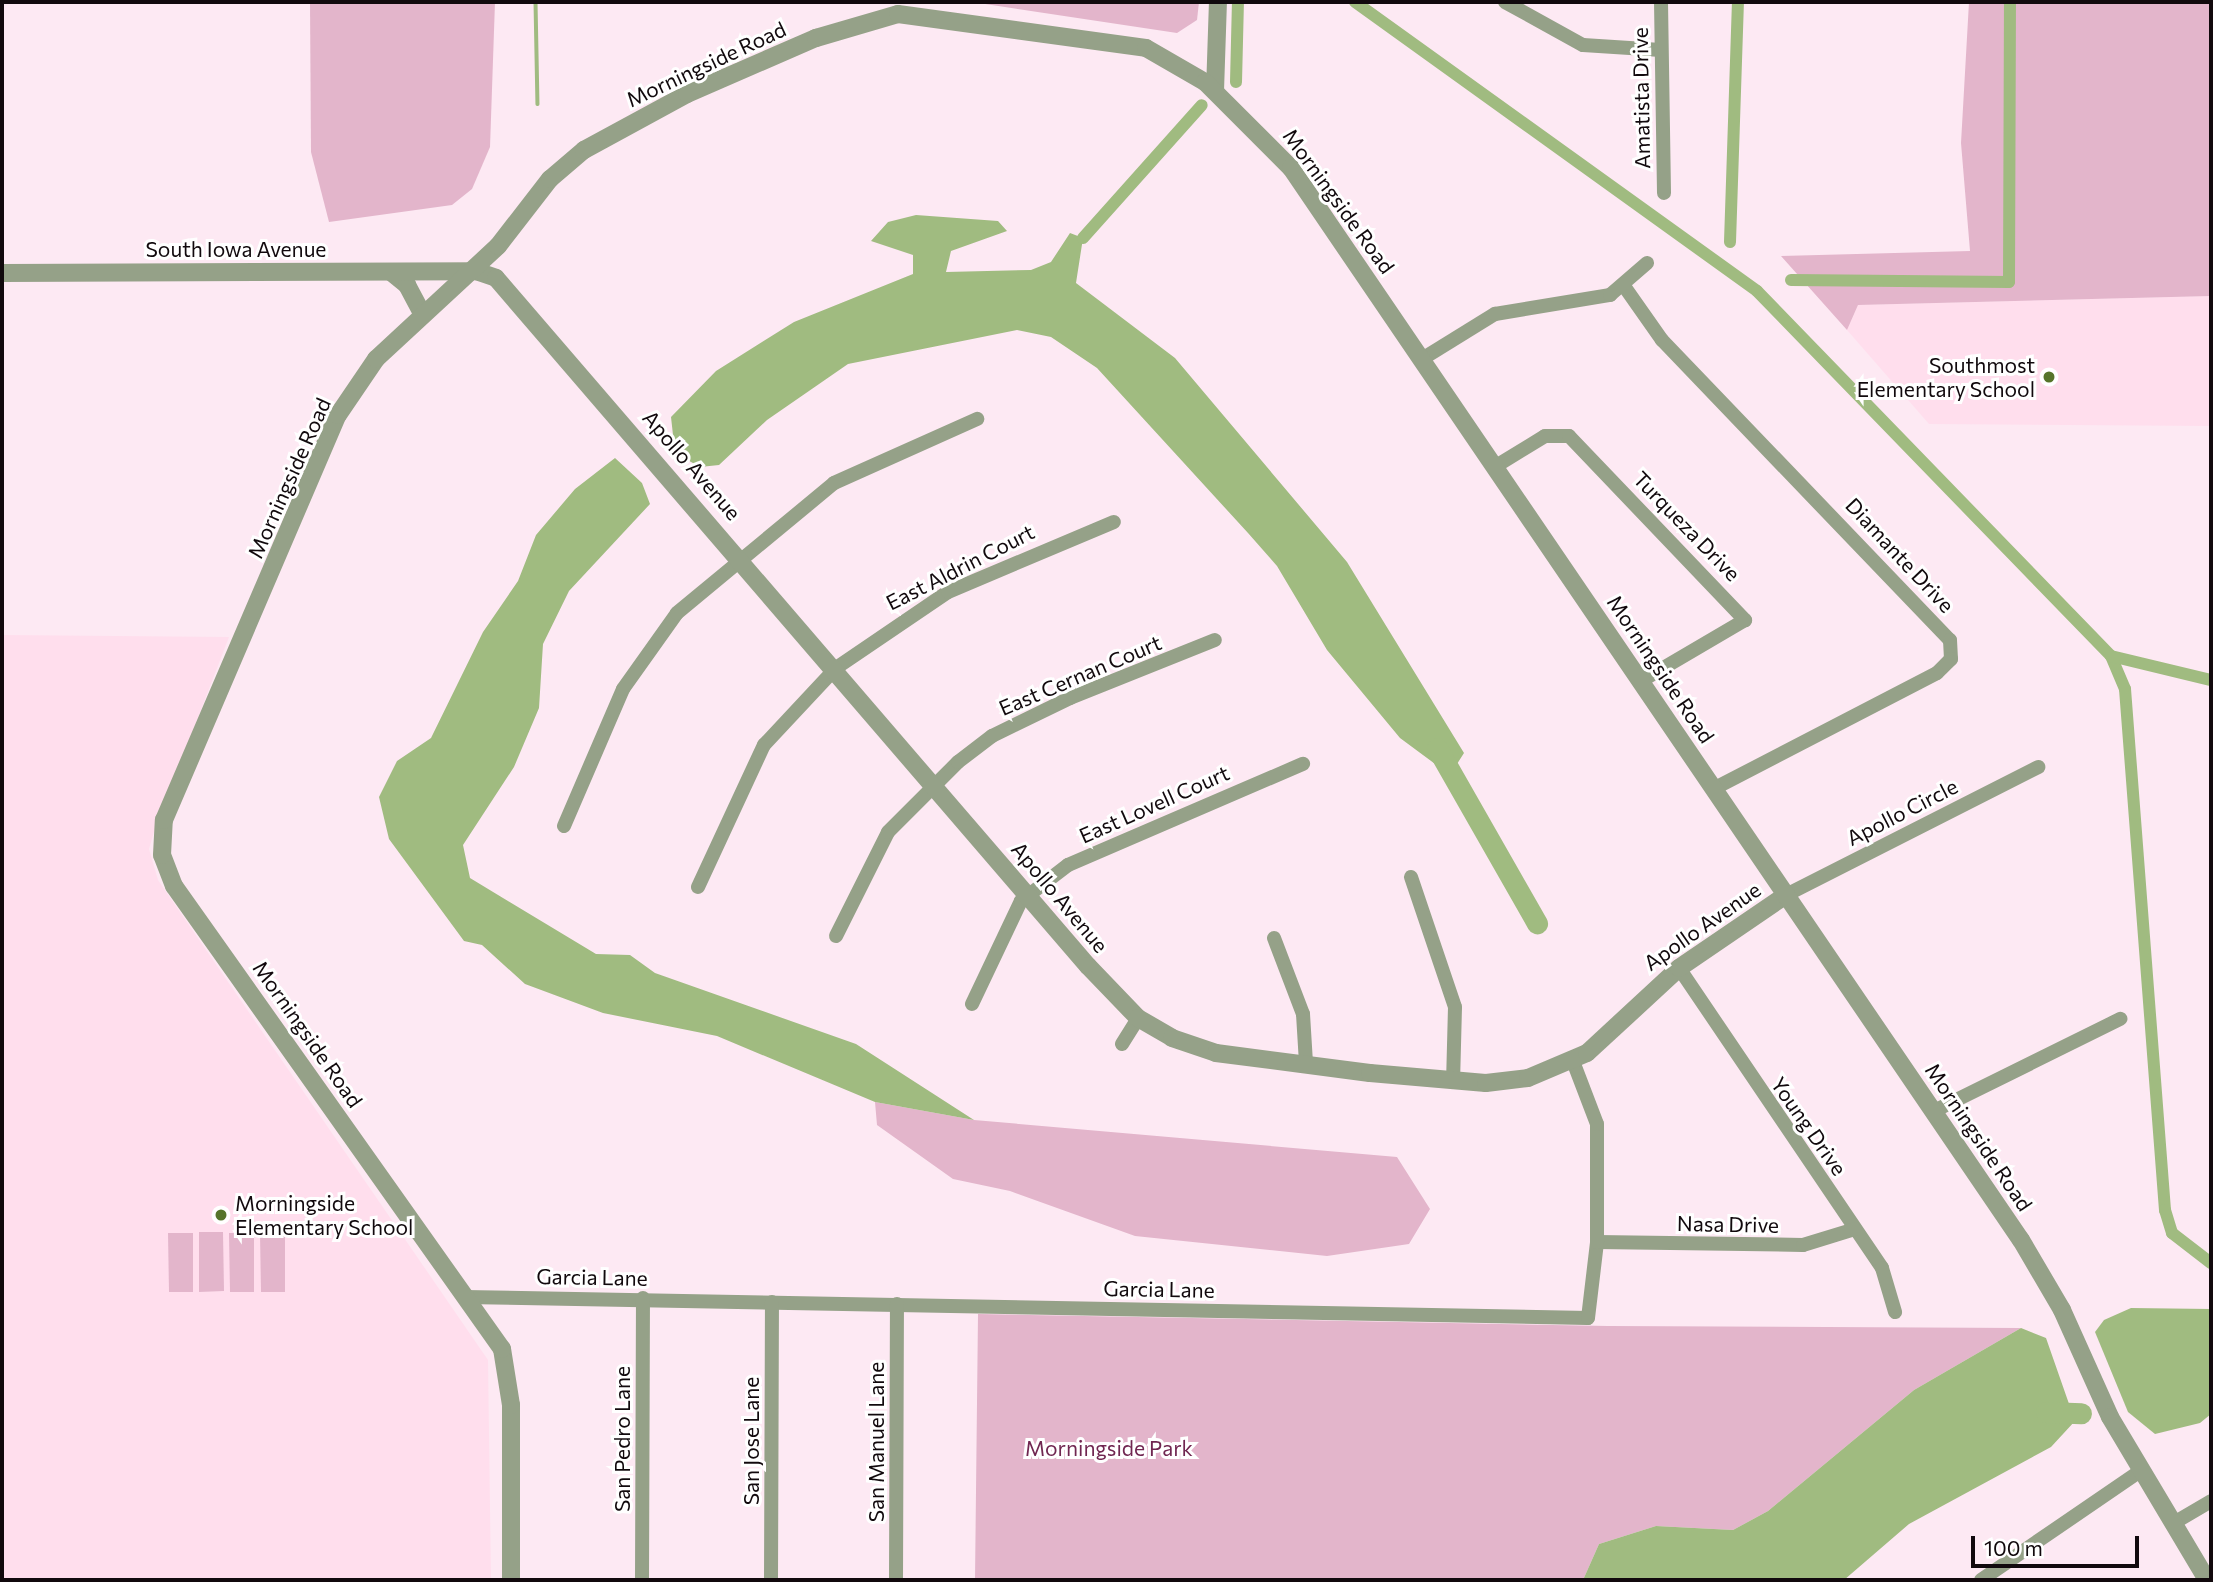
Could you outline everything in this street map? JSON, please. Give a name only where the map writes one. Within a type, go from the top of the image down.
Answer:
[{"type":"street","points":[[1215,91],[1218,2]]},
{"type":"street","points":[[1505,2],[1526,8],[1583,45],[1661,50]]},
{"type":"street","name":"Amatista Drive","points":[[1661,2],[1664,193]]},
{"type":"street","name":"Morningside Road","points":[[511,1580],[509,1367],[464,1297],[174,886],[162,855],[164,820],[338,415],[376,359],[422,313],[471,271],[550,179],[604,138],[687,94],[879,15],[964,19],[1146,48],[1215,91],[1290,168],[1496,466],[2042,1273],[2140,1471],[2206,1580]]},
{"type":"street","points":[[1422,359],[1495,314],[1591,301],[1624,286],[1647,262]]},
{"type":"street","name":"South Iowa Avenue","points":[[2,273],[471,271]]},
{"type":"street","name":"Apollo Avenue","points":[[471,271],[506,285],[1028,894],[1138,1017],[1172,1038],[1216,1053],[1453,1081],[1507,1083],[1573,1061],[1604,1041],[1679,968],[1786,895]]},
{"type":"street","points":[[391,272],[407,285],[422,313]]},
{"type":"street","name":"Diamante Drive","points":[[1624,286],[1662,340],[1950,640],[1951,659],[1937,673],[1714,788]]},
{"type":"street","points":[[564,826],[642,654],[740,555],[834,483],[977,419]]},
{"type":"street","name":"Turqueza Drive","points":[[1496,466],[1545,436],[1569,436],[1745,620],[1641,681]]},
{"type":"street","name":"East Aldrin Court","points":[[698,887],[764,745],[836,668],[948,592],[1114,522]]},
{"type":"street","name":"East Cernan Court","points":[[836,936],[888,832],[934,783],[992,736],[1215,640]]},
{"type":"street","name":"East Lovell Court","points":[[1028,894],[1114,841],[1303,764]]},
{"type":"street","name":"Apollo Circle","points":[[1786,895],[2038,767]]},
{"type":"street","points":[[1411,877],[1454,998],[1453,1081]]},
{"type":"street","points":[[972,1004],[1028,894]]},
{"type":"street","points":[[1274,938],[1303,1014],[1306,1063]]},
{"type":"street","name":"Young Drive","points":[[1679,968],[1855,1229],[1893,1290],[1895,1312]]},
{"type":"street","points":[[1122,1044],[1138,1017]]},
{"type":"street","points":[[1934,1111],[2120,1019]]},
{"type":"street","name":"Garcia Lane","points":[[464,1297],[643,1298],[1588,1318],[1594,1308],[1597,1124],[1573,1061]]},
{"type":"street","name":"Nasa Drive","points":[[1597,1242],[1803,1245],[1855,1229]]},
{"type":"street","name":"San Pedro Lane","points":[[642,1580],[643,1298]]},
{"type":"street","name":"San Jose Lane","points":[[771,1580],[772,1302]]},
{"type":"street","name":"San Manuel Lane","points":[[897,1304],[897,1580]]},
{"type":"street","points":[[1981,1580],[2140,1471]]},
{"type":"street","points":[[2172,1524],[2211,1501]]},
{"type":"shaded area","points":[[916,215],[998,221],[1007,231],[951,251],[946,272],[1031,270],[1051,262],[1070,233],[1083,238],[1076,283],[1175,358],[1347,562],[1464,753],[1450,775],[1400,738],[1327,650],[1277,566],[1248,533],[1097,368],[1051,337],[1017,330],[848,364],[767,420],[719,465],[700,467],[675,453],[671,417],[716,371],[794,322],[913,274],[913,255],[871,241],[888,222]]},
{"type":"shaded area","name":"Southmost Elementary School","points":[[2211,296],[2211,426],[1929,424],[1847,330],[1858,305]]},
{"type":"shaded area","points":[[615,458],[642,483],[650,504],[569,591],[543,644],[539,708],[514,767],[463,845],[470,878],[596,954],[630,955],[655,973],[856,1044],[974,1120],[875,1102],[717,1036],[603,1013],[525,984],[482,945],[464,941],[389,839],[379,797],[397,761],[431,738],[483,632],[518,581],[536,535],[575,489]]},
{"type":"shaded area","name":"Morningside Elementary School","points":[[2,635],[229,637],[149,849],[158,880],[488,1360],[491,1580],[2,1580]]},
{"type":"shaded area","points":[[2131,1308],[2211,1309],[2211,1414],[2200,1423],[2155,1434],[2128,1412],[2095,1332],[2104,1320]]},
{"type":"shaded area","points":[[2021,1328],[2046,1338],[2075,1421],[2051,1447],[1909,1524],[1844,1580],[1583,1580],[1599,1544],[1656,1526],[1733,1530],[1768,1511],[1914,1390]]},
{"type":"green space","points":[[310,2],[495,2],[490,147],[472,189],[452,205],[329,222],[311,152]]},
{"type":"green space","points":[[972,2],[1199,2],[1197,20],[1177,33]]},
{"type":"green space","points":[[1969,2],[2211,2],[2211,296],[1858,305],[1847,330],[1781,256],[1970,251],[1961,143]]},
{"type":"green space","points":[[875,1102],[974,1120],[1397,1157],[1430,1209],[1409,1244],[1327,1256],[1135,1236],[1010,1191],[953,1179],[877,1125]]},
{"type":"green space","points":[[199,1232],[223,1232],[224,1291],[199,1292]]},
{"type":"green space","points":[[285,1232],[285,1292],[261,1292],[260,1233]]},
{"type":"green space","points":[[168,1233],[193,1233],[193,1292],[169,1292]]},
{"type":"green space","points":[[229,1233],[254,1233],[254,1292],[230,1292]]},
{"type":"green space","name":"Morningside Park","points":[[978,1314],[1608,1326],[2021,1328],[1914,1390],[1768,1511],[1733,1530],[1656,1526],[1599,1544],[1583,1580],[975,1580]]},
{"type":"waterway","points":[[536,2],[538,104]]},
{"type":"waterway","points":[[1236,82],[1238,2]]},
{"type":"waterway","points":[[1355,2],[1757,291],[2111,656],[2125,689],[2165,1210],[2172,1233],[2211,1263]]},
{"type":"waterway","points":[[1730,242],[1738,2]]},
{"type":"waterway","points":[[1791,280],[2009,282],[2010,2]]},
{"type":"waterway","points":[[1083,238],[1202,105]]},
{"type":"waterway","points":[[2111,656],[2211,680]]},
{"type":"waterway","points":[[1437,748],[1537,923]]},
{"type":"waterway","points":[[2046,1412],[2081,1413]]},
{"type":"place","name":"Southmost Elementary School","points":[[2049,377]]},
{"type":"place","name":"Morningside Elementary School","points":[[221,1215]]}]
